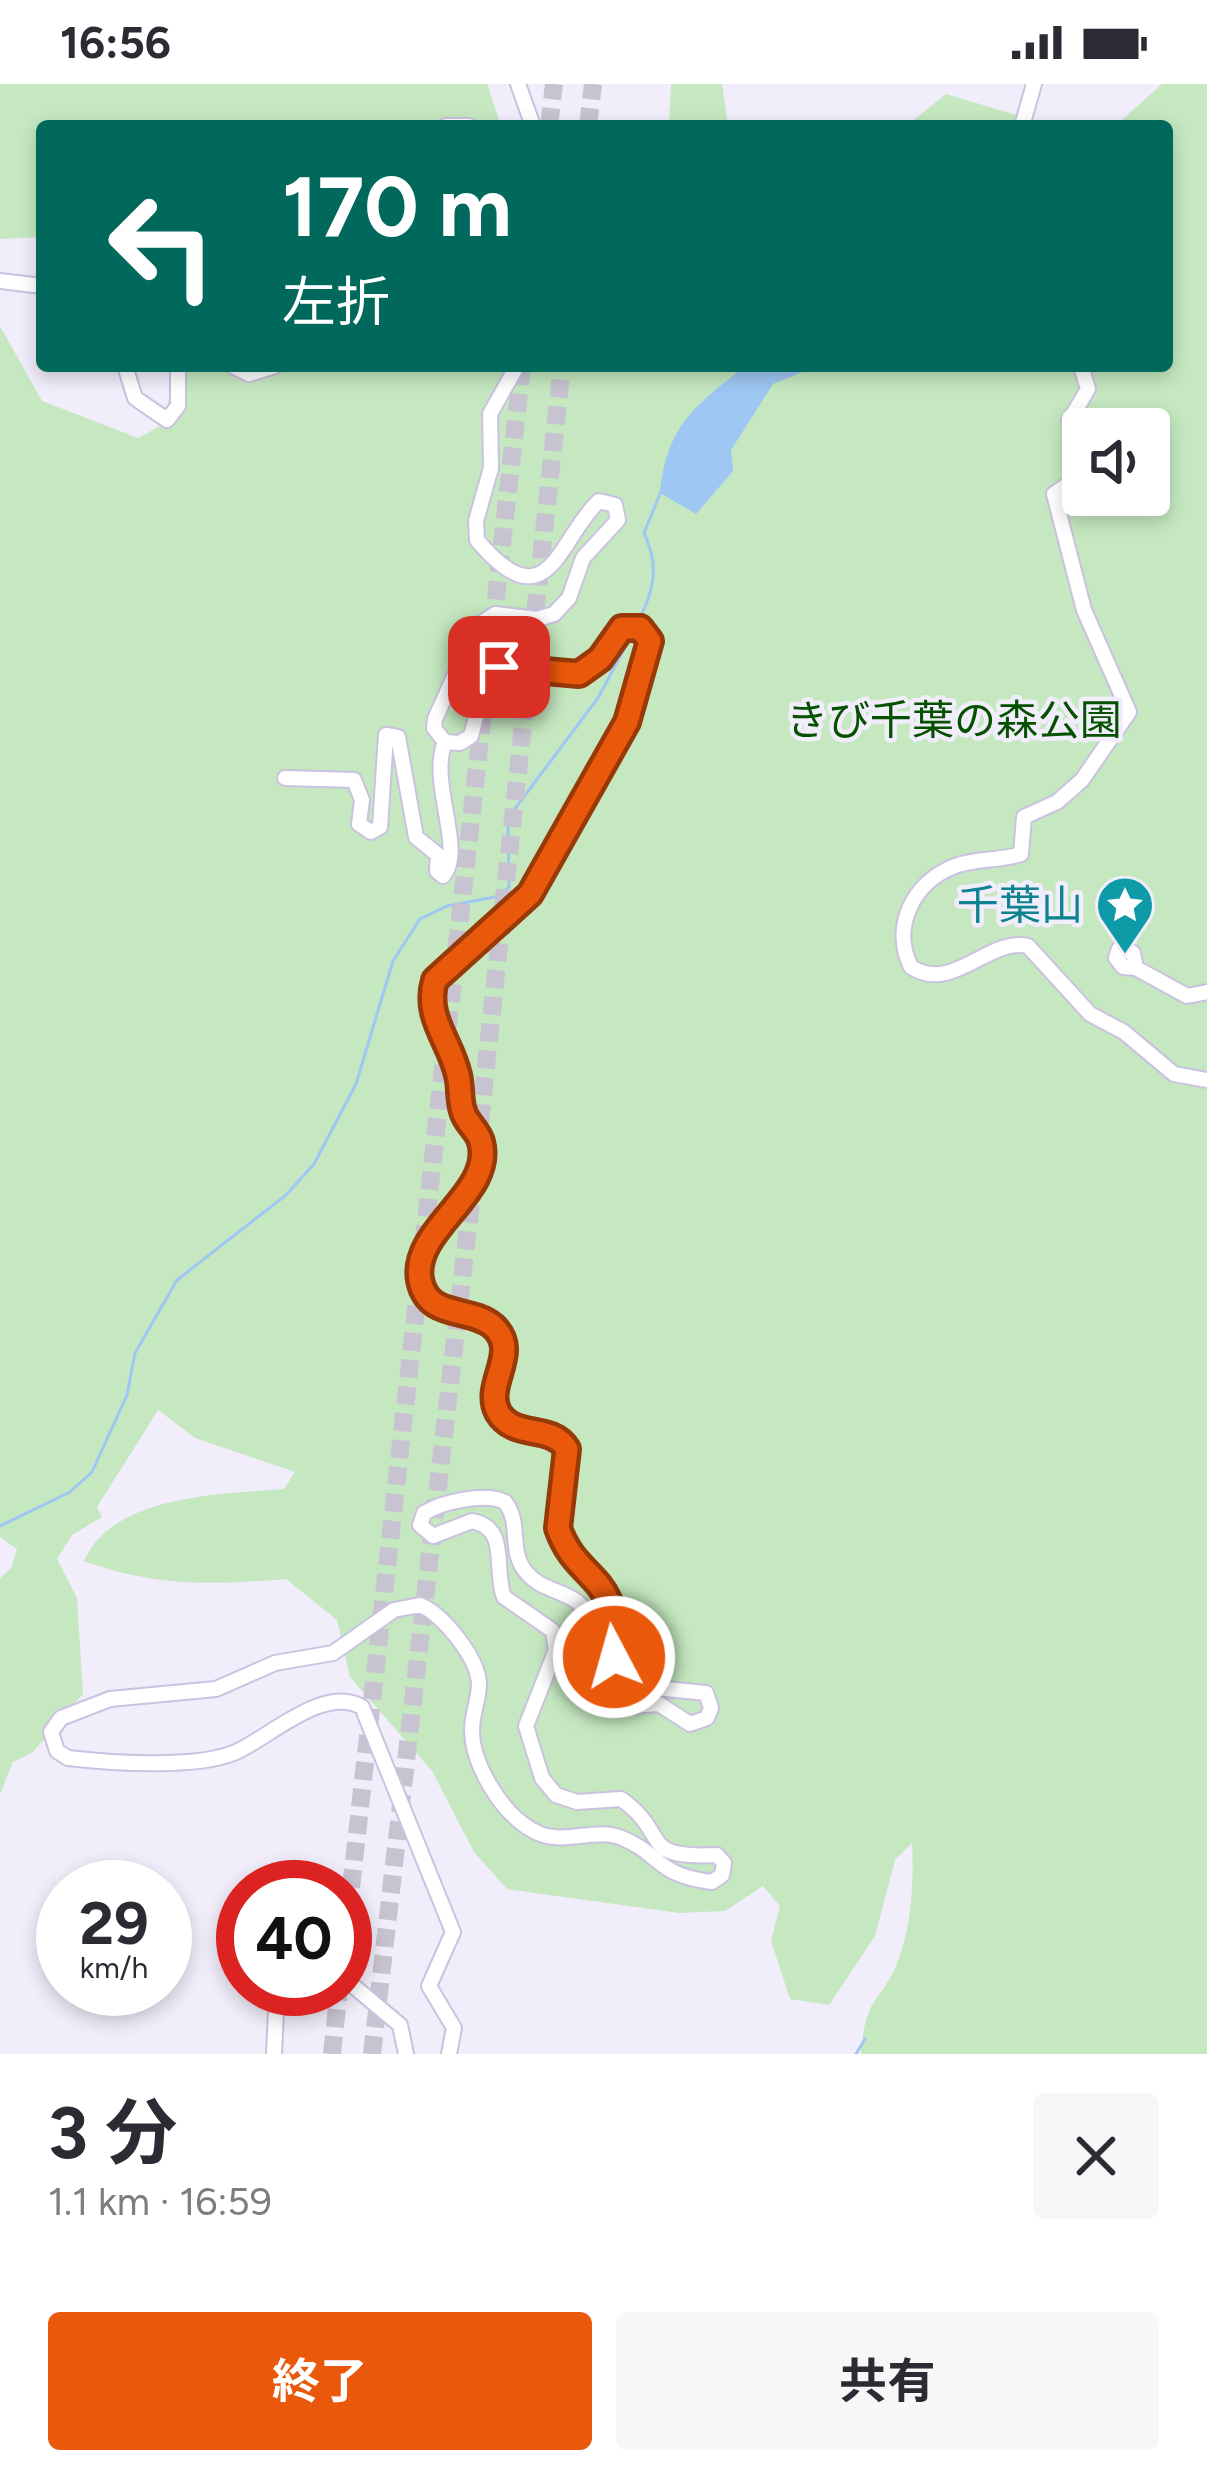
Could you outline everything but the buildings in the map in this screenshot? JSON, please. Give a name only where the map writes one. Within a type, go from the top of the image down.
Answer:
[{"type":"street","points":[[518,84],[531,120]]},
{"type":"street","points":[[1024,120],[1034,84]]},
{"type":"street","points":[[0,280],[36,285]]},
{"type":"street","points":[[126,372],[135,398],[167,420],[178,406],[178,372]]},
{"type":"street","points":[[285,778],[345,776],[354,781],[362,800],[359,824],[371,832],[380,826],[386,735],[398,737],[416,837],[438,855],[437,871],[443,876],[450,862],[437,774],[445,742],[434,723],[477,626],[495,614],[543,619],[554,614],[569,598],[583,558],[619,515],[611,502],[595,505],[557,565],[541,574],[512,568],[477,540],[476,521],[491,468],[490,414],[514,372]]},
{"type":"street","points":[[1077,408],[1088,389],[1083,372]]},
{"type":"street","points":[[1062,488],[1054,494],[1088,619],[1126,697],[1126,719],[1077,785],[1024,817],[1021,854],[969,862],[942,872],[909,906],[902,941],[911,967],[926,975],[949,973],[1013,944],[1028,946],[1090,1014],[1124,1032],[1174,1074],[1207,1080]]},
{"type":"street","points":[[445,742],[460,743],[471,736],[485,683],[499,667],[579,674],[600,659],[622,628],[640,628],[649,638],[627,722],[536,885],[516,911],[435,980],[432,1012],[458,1072],[464,1114],[482,1152],[478,1170],[431,1242],[420,1271],[422,1287],[434,1304],[484,1321],[501,1337],[504,1357],[495,1400],[499,1414],[518,1428],[557,1437],[567,1449],[558,1528],[605,1591],[621,1675],[637,1686],[706,1693],[711,1708],[707,1718],[690,1724],[659,1704],[622,1708],[597,1696],[592,1676],[593,1629],[586,1610],[524,1570],[516,1553],[513,1514],[505,1502],[483,1496],[436,1507],[424,1513],[420,1525],[433,1536],[472,1521],[490,1527],[497,1538],[504,1597],[553,1630],[556,1650],[526,1726],[551,1790],[569,1802],[621,1799],[662,1848],[685,1859],[716,1855],[724,1863],[722,1875],[712,1882],[672,1874],[617,1835],[560,1839],[534,1832],[518,1820],[488,1780],[474,1747],[479,1682],[472,1662],[437,1615],[420,1605],[394,1610],[337,1651],[274,1663],[224,1687],[100,1702],[61,1718],[51,1737],[57,1751],[76,1759],[211,1759],[239,1750],[331,1701],[347,1700],[362,1707],[453,1932],[429,1987],[454,2028],[449,2054]]},
{"type":"street","points":[[1136,968],[1186,997],[1207,992]]},
{"type":"street","points":[[372,2001],[400,2024],[406,2054]]},
{"type":"street","points":[[274,2054],[276,2016]]},
{"type":"green space","points":[[0,84],[487,84],[499,120],[36,120],[36,237],[0,239]]},
{"type":"green space","points":[[671,84],[722,84],[727,120],[669,120]]},
{"type":"green space","name":"きび千葉の森公園","points":[[1162,84],[1207,84],[1207,2054],[861,2054],[866,2020],[893,1973],[907,1931],[912,1843],[895,1860],[875,1936],[829,2005],[790,1999],[771,1941],[780,1906],[763,1886],[725,1911],[679,1913],[507,1889],[474,1852],[432,1771],[350,1677],[337,1620],[286,1579],[184,1582],[136,1576],[84,1561],[98,1539],[143,1511],[200,1497],[284,1489],[295,1472],[195,1438],[158,1410],[97,1507],[102,1517],[72,1535],[57,1559],[77,1598],[83,1694],[33,1752],[13,1762],[0,1794],[0,1578],[11,1568],[17,1549],[0,1537],[0,326],[42,401],[138,438],[162,425],[176,372],[1173,372],[1173,120],[1122,120]]},
{"type":"green space","points":[[946,94],[1033,120],[914,120]]},
{"type":"water","points":[[738,372],[802,372],[773,384],[731,450],[733,471],[696,514],[660,493],[669,450],[698,406]]},
{"type":"waterway","points":[[639,620],[653,576],[644,533],[662,489]]},
{"type":"waterway","points":[[0,1526],[70,1492],[92,1472],[127,1395],[135,1353],[177,1280],[286,1195],[314,1164],[356,1084],[393,961],[420,919],[447,906],[500,896],[509,887],[508,818],[598,698],[632,634]]},
{"type":"waterway","points":[[856,2054],[865,2039]]},
{"type":"tunnel","points":[[550,120],[554,84]]},
{"type":"tunnel","points":[[589,120],[593,84]]},
{"type":"tunnel","points":[[354,1860],[521,372]]},
{"type":"tunnel","points":[[477,1149],[561,372]]},
{"type":"tunnel","points":[[372,2054],[474,1176]]},
{"type":"tunnel","points":[[332,2054],[336,2016]]},
{"type":"place","name":"千葉山","points":[[1125,956]]},
{"type":"route","points":[[499,667],[579,674],[600,659],[622,628],[640,628],[650,641],[627,722],[530,894],[508,919],[449,963],[435,980],[432,1012],[458,1072],[464,1114],[480,1138],[482,1157],[431,1242],[420,1271],[422,1287],[434,1304],[484,1321],[501,1337],[504,1357],[495,1400],[499,1414],[518,1428],[557,1437],[567,1449],[558,1528],[605,1591],[615,1622],[614,1657]]}]
